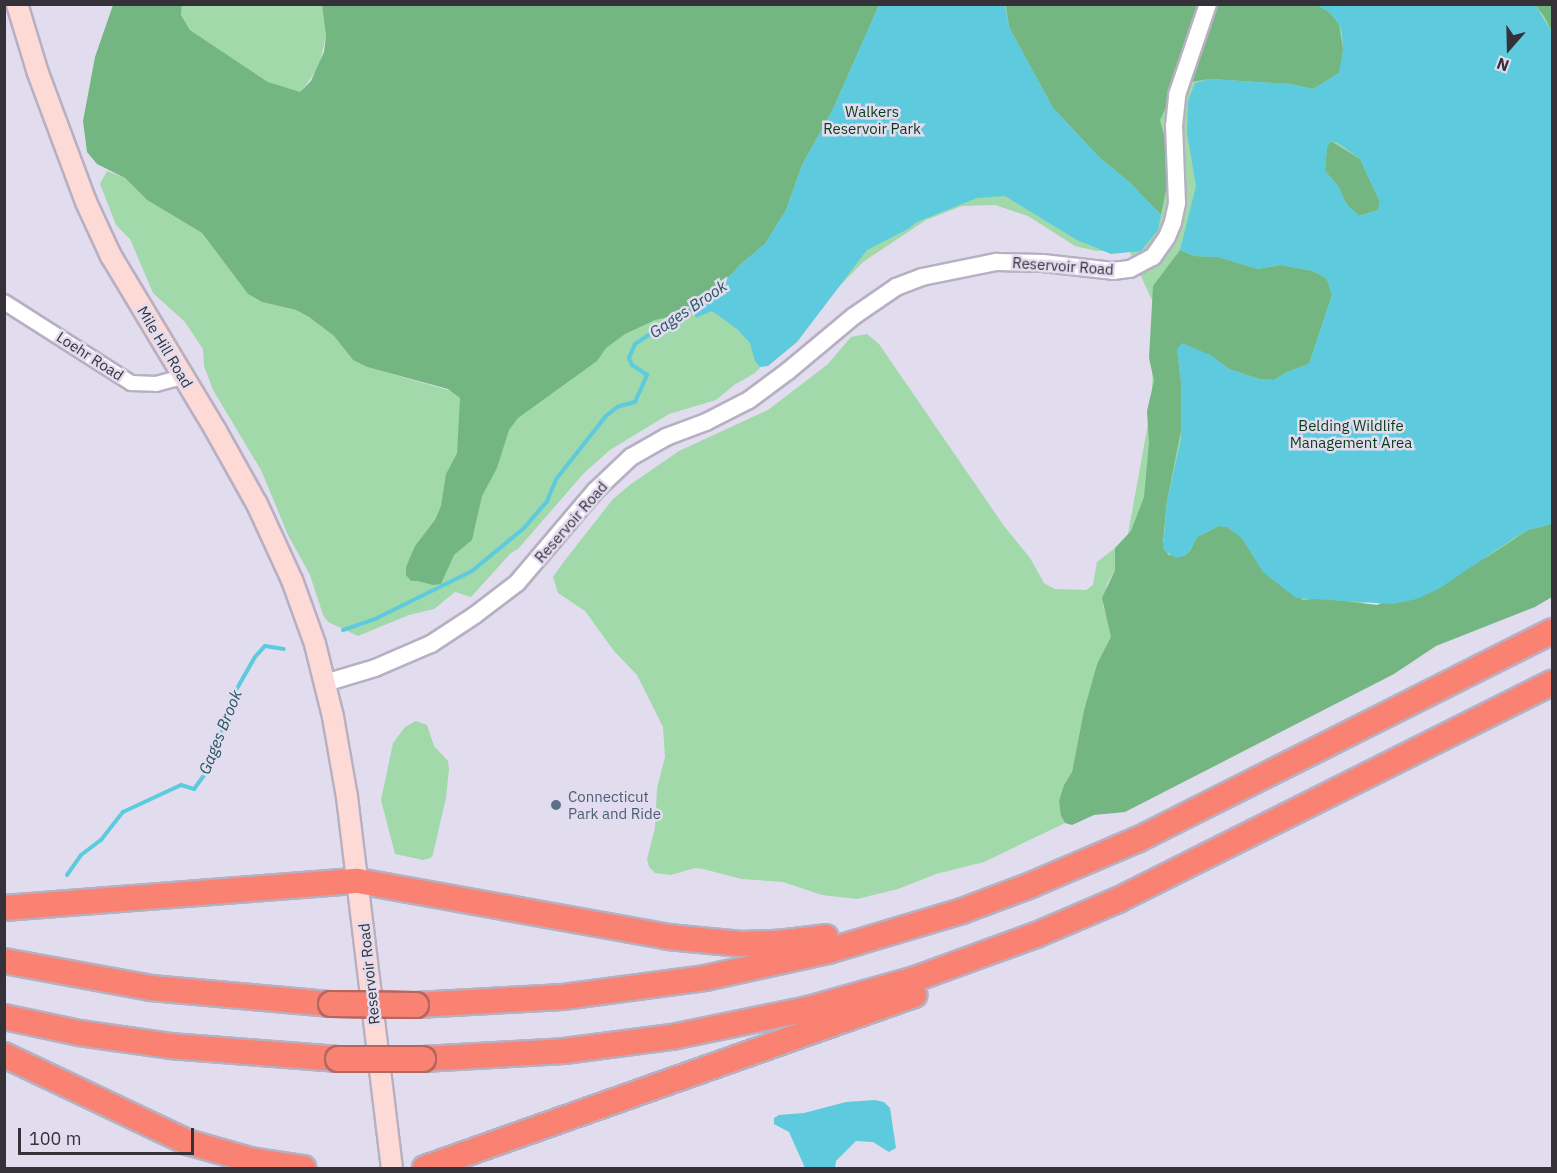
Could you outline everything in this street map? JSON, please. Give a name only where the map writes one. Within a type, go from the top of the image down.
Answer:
[{"type":"highway","points":[[4,961],[151,988],[331,1004],[416,1005],[521,1001],[666,984],[765,966],[905,929],[1022,889],[1120,847],[1552,631]]},
{"type":"highway","points":[[4,1017],[79,1033],[160,1045],[338,1059],[423,1059],[594,1047],[728,1027],[877,990],[1009,946],[1158,881],[1552,683]]},
{"type":"highway","points":[[4,908],[358,880],[623,930],[704,942],[778,943],[820,938],[872,927],[905,929]]},
{"type":"highway","points":[[425,1168],[959,979],[985,966],[1009,946]]},
{"type":"highway","points":[[4,1055],[187,1142],[250,1160],[303,1168]]},
{"type":"main road","name":"Mile Hill Road","points":[[17,4],[39,73],[86,202],[111,256],[231,455],[268,527],[301,603],[325,683]]},
{"type":"main road","name":"Reservoir Road","points":[[325,683],[344,771],[392,1168]]},
{"type":"street","name":"Reservoir Road","points":[[325,683],[375,668],[431,644],[474,615],[517,583],[595,491],[631,457],[666,437],[706,422],[749,400],[896,287],[922,276],[996,262],[1043,263],[1113,271],[1130,269],[1153,257],[1167,237],[1175,212],[1177,175],[1174,126],[1178,95],[1208,4]]},
{"type":"street","name":"Loehr Road","points":[[4,302],[131,383],[156,384],[182,377]]},
{"type":"green space","points":[[113,5],[182,5],[181,15],[190,30],[268,82],[300,92],[311,81],[324,52],[326,36],[322,5],[879,5],[833,109],[802,165],[786,210],[765,244],[693,311],[655,320],[625,334],[606,348],[597,361],[518,418],[509,430],[497,468],[482,496],[472,540],[454,555],[441,584],[433,585],[411,581],[406,575],[406,567],[415,546],[435,520],[441,506],[446,474],[457,453],[460,398],[448,389],[367,367],[353,360],[334,336],[309,317],[296,310],[262,302],[248,294],[202,233],[147,200],[125,178],[97,164],[87,152],[83,121],[95,57]]},
{"type":"green space","points":[[182,5],[322,5],[326,36],[319,67],[300,93],[268,82],[190,30],[181,15]]},
{"type":"green space","name":"Walkers Reservoir Park","points":[[817,5],[1552,5],[1552,559],[1097,664],[1084,710],[1072,772],[1064,785],[1061,816],[1065,823],[984,862],[936,874],[898,889],[857,899],[822,895],[783,882],[742,879],[703,869],[695,868],[671,875],[655,873],[649,867],[647,859],[655,828],[657,788],[665,757],[663,727],[637,675],[614,651],[585,611],[558,593],[553,577],[562,564],[613,499],[631,484],[679,451],[768,410],[828,364],[851,337],[867,334],[879,344],[1004,526],[1030,558],[1044,583],[1055,589],[1086,590],[1093,585],[1097,562],[1115,548],[1115,570],[1107,584],[1103,606],[1111,628],[1151,407],[1156,309],[1129,250],[1096,251],[1075,246],[1028,216],[995,205],[962,206],[926,220],[863,262],[755,373],[734,385],[716,400],[669,414],[610,450],[584,473],[518,549],[511,553],[471,597],[455,592],[434,609],[409,615],[358,636],[328,622],[323,615],[310,575],[288,535],[261,470],[213,390],[204,366],[203,349],[185,322],[153,293],[130,239],[116,225],[100,184],[107,171],[125,178],[147,200],[202,233],[248,294],[262,302],[296,310],[309,317],[334,336],[353,360],[367,367],[455,392],[460,398],[459,438],[457,453],[447,472]]},
{"type":"green space","points":[[1006,5],[1317,5],[1329,12],[1339,24],[1343,49],[1342,65],[1339,73],[1313,89],[1290,84],[1210,79],[1177,84],[1160,120],[1168,151],[1169,176],[1161,215],[1129,182],[1098,156],[1053,108],[1009,27]]},
{"type":"green space","points":[[1535,5],[1552,5],[1552,32],[1544,16]]},
{"type":"green space","points":[[1331,141],[1360,159],[1380,202],[1378,210],[1359,216],[1347,205],[1338,186],[1325,171],[1327,147]]},
{"type":"green space","points":[[1180,250],[1194,256],[1218,257],[1258,269],[1281,265],[1313,271],[1327,279],[1332,295],[1309,364],[1287,372],[1274,380],[1259,379],[1229,369],[1210,355],[1177,349],[1181,382],[1181,431],[1167,501],[1163,541],[1168,555],[1184,556],[1190,551],[1197,537],[1219,526],[1227,527],[1241,537],[1251,550],[1303,600],[1320,598],[1377,605],[1487,557],[1528,530],[1552,524],[1552,597],[1535,607],[1436,646],[1394,674],[1125,812],[1094,815],[1072,825],[1065,823],[1061,816],[1059,801],[1064,785],[1072,772],[1084,710],[1097,664],[1111,637],[1102,598],[1115,570],[1115,548],[1131,531],[1144,497],[1149,443],[1147,411],[1154,381],[1149,358],[1153,286]]},
{"type":"green space","points":[[416,721],[427,725],[434,746],[448,761],[449,769],[446,798],[433,854],[431,858],[423,860],[395,854],[381,800],[393,743],[405,727]]},
{"type":"water","points":[[879,5],[1005,5],[1009,27],[1053,108],[1098,156],[1129,182],[1161,215],[1158,230],[1141,251],[1111,254],[1077,240],[1005,196],[977,198],[917,222],[867,250],[797,342],[768,366],[760,367],[755,361],[750,343],[737,329],[712,311],[696,318],[693,311],[765,244],[786,210],[802,165],[833,109]]},
{"type":"water","name":"Belding Wildlife Management Area","points":[[1317,5],[1535,5],[1552,32],[1552,524],[1528,530],[1514,538],[1440,588],[1417,599],[1393,604],[1296,598],[1263,572],[1241,537],[1227,527],[1219,526],[1197,537],[1190,551],[1184,556],[1176,558],[1163,549],[1167,501],[1181,439],[1181,382],[1177,349],[1182,343],[1210,355],[1229,369],[1259,379],[1274,380],[1287,372],[1309,364],[1332,295],[1327,279],[1313,271],[1281,265],[1258,269],[1218,257],[1194,256],[1180,250],[1196,186],[1187,133],[1188,101],[1195,83],[1210,79],[1290,84],[1313,89],[1339,73],[1343,49],[1342,33],[1339,24],[1329,12]],"holes":[[[1331,141],[1338,143],[1360,159],[1380,202],[1378,210],[1360,216],[1347,205],[1338,186],[1325,171],[1327,147]]]},
{"type":"water","points":[[875,1100],[884,1102],[890,1108],[896,1148],[889,1152],[873,1142],[856,1141],[836,1161],[835,1168],[805,1168],[789,1132],[774,1124],[774,1118],[779,1115],[804,1113],[846,1102]]},
{"type":"waterway","name":"Gages Brook","points":[[343,630],[377,618],[472,571],[523,529],[547,501],[557,478],[606,416],[617,407],[635,402],[647,375],[632,365],[629,358],[635,344],[720,288]]},
{"type":"waterway","name":"Gages Brook","points":[[67,875],[81,855],[101,840],[123,812],[181,785],[194,789],[208,770],[235,692],[255,657],[265,646],[284,649]]},
{"type":"place","name":"Connecticut Park and Ride","points":[[556,805]]}]
